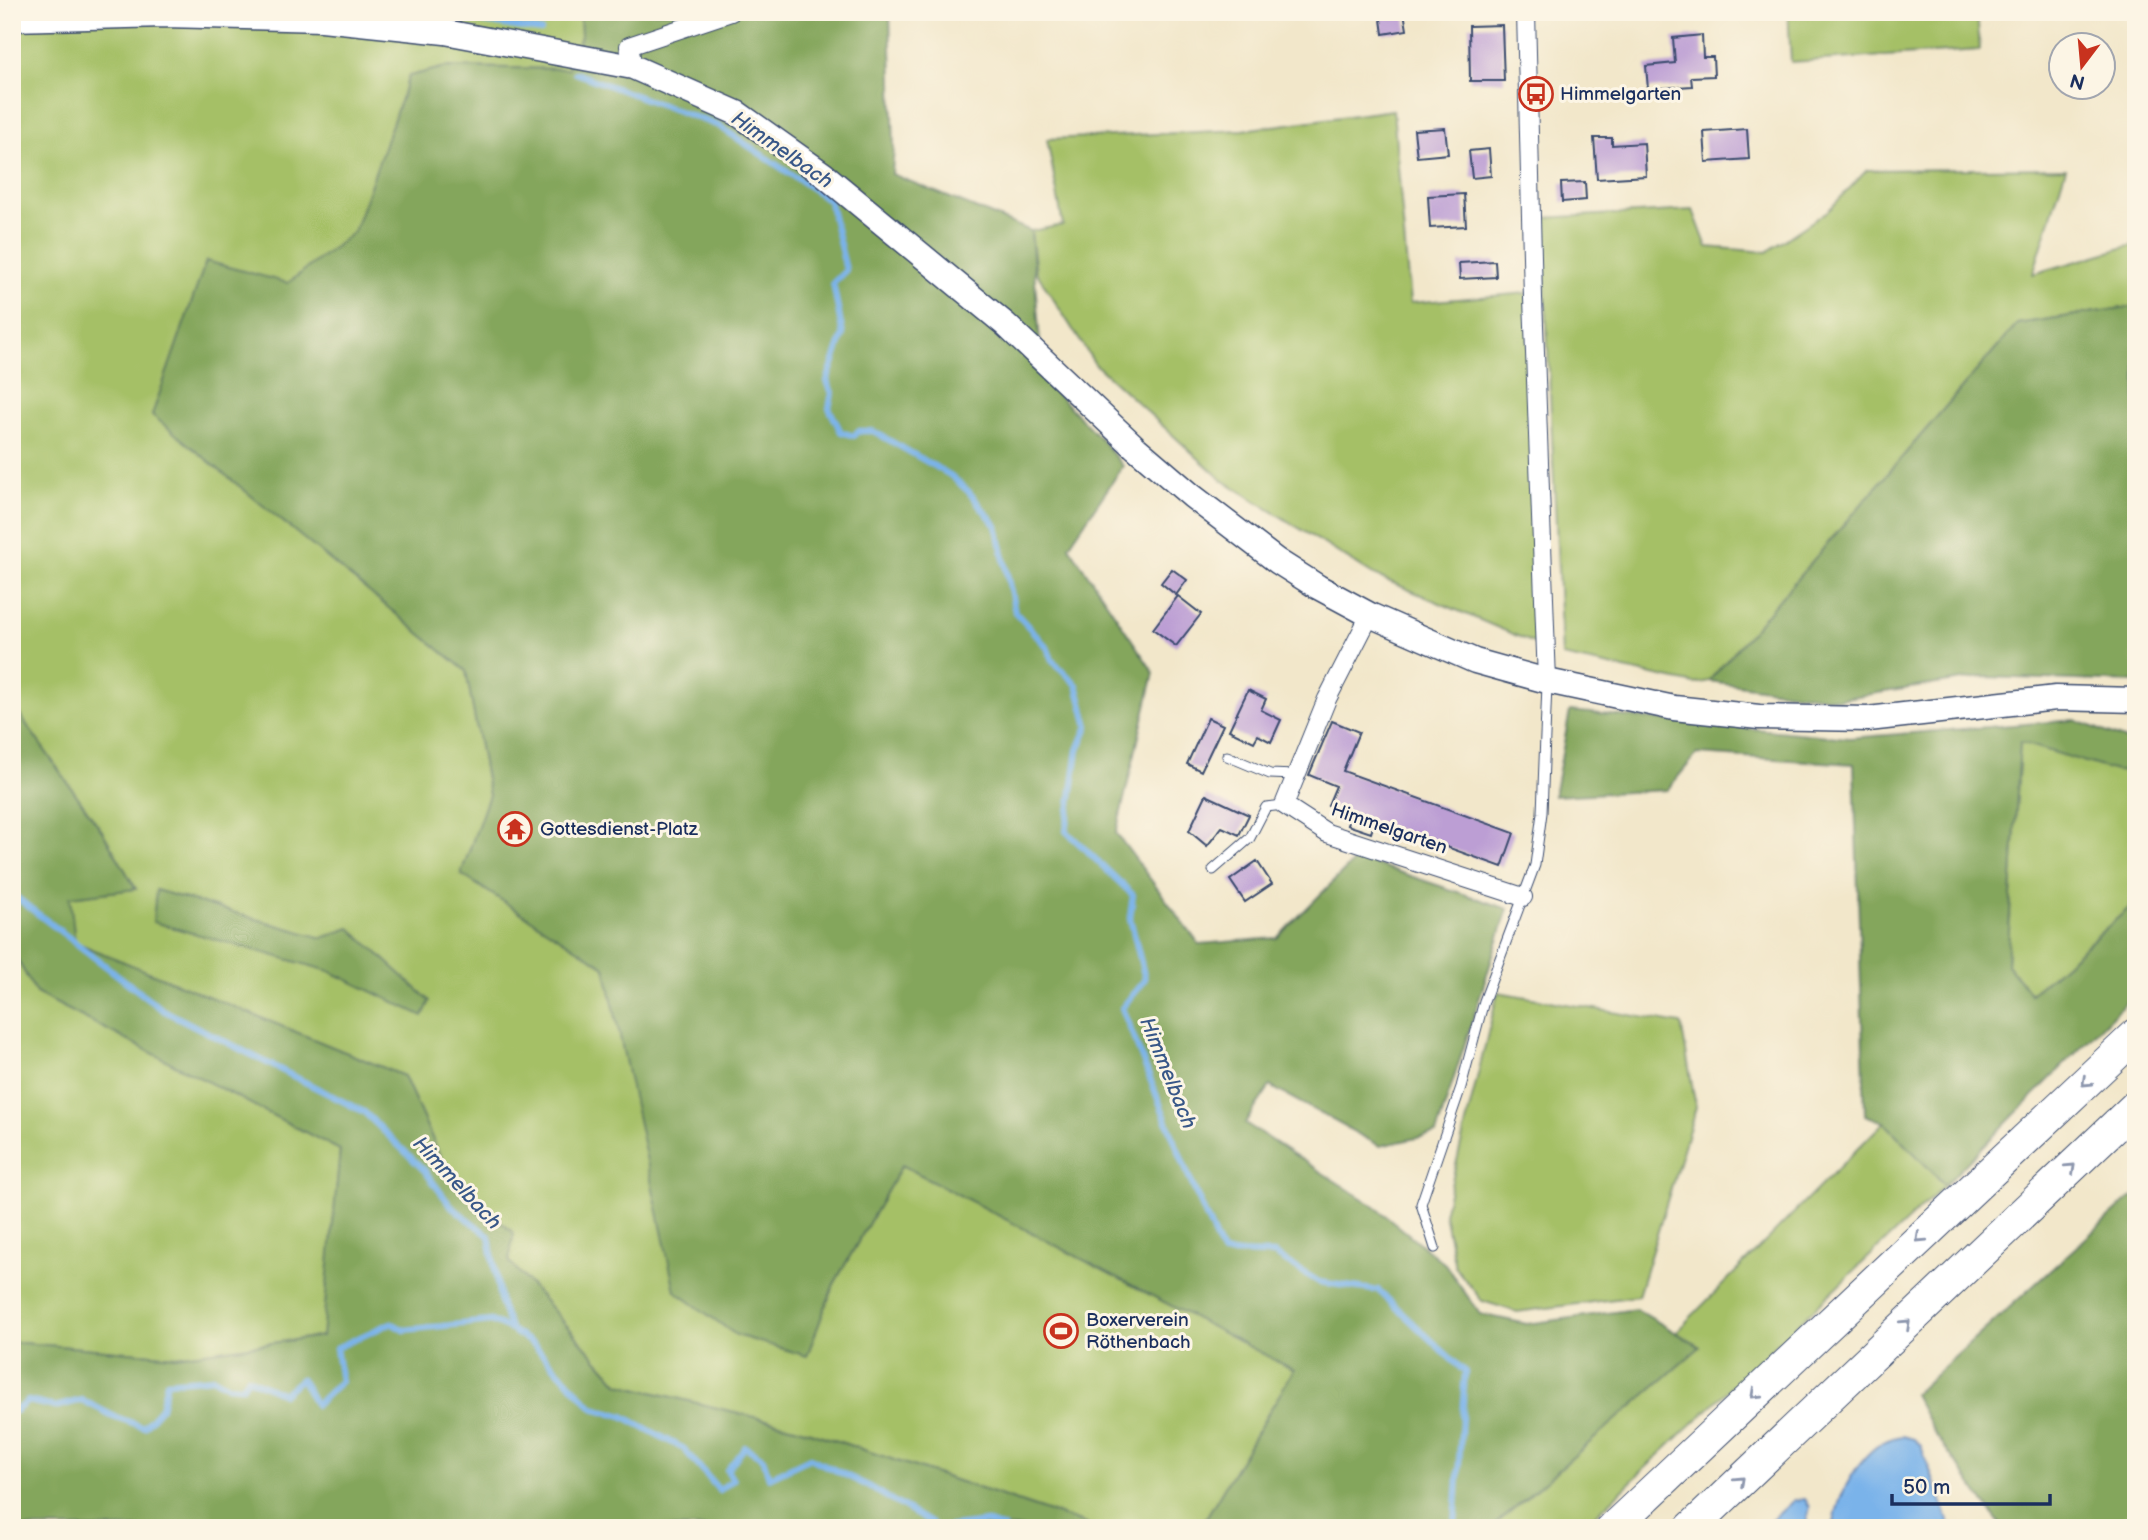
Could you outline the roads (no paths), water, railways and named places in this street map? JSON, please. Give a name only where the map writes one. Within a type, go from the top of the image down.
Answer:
[{"type":"highway","points":[[1613,1528],[2136,1035]]},
{"type":"highway","points":[[1691,1528],[2136,1106]]},
{"type":"street","points":[[633,67],[629,46],[731,12]]},
{"type":"street","points":[[1526,12],[1547,681]]},
{"type":"street","points":[[12,19],[165,15],[323,19],[444,32],[633,67],[737,113],[823,174],[1005,324],[1136,449],[1277,561],[1370,615],[1475,661],[1547,681],[1674,708],[1759,717],[1868,719],[2056,698],[2136,700]]},
{"type":"street","points":[[1284,805],[1327,699],[1370,615]]},
{"type":"street","name":"Himmelgarten","points":[[1284,805],[1327,834],[1523,897]]},
{"type":"lane","points":[[1435,1248],[1421,1204],[1461,1087],[1484,1001],[1535,865],[1542,813],[1547,681]]},
{"type":"lane","points":[[1227,756],[1270,774],[1295,775]]},
{"type":"lane","points":[[1213,870],[1250,838],[1266,807],[1284,805]]},
{"type":"water","points":[[1902,1436],[1914,1439],[1921,1446],[1951,1528],[1833,1528],[1840,1500],[1864,1458],[1888,1440]]},
{"type":"water","points":[[1805,1499],[1810,1507],[1805,1528],[1763,1528],[1794,1500]]},
{"type":"waterway","name":"Himmelbach","points":[[423,12],[541,31]]},
{"type":"waterway","name":"Himmelbach","points":[[575,73],[719,126],[829,200],[846,270],[833,283],[843,335],[827,381],[832,393],[829,408],[841,432],[854,436],[858,431],[873,431],[950,475],[968,491],[997,526],[1015,612],[1047,647],[1052,660],[1077,685],[1088,726],[1078,750],[1066,831],[1133,895],[1130,918],[1145,979],[1122,1008],[1222,1253],[1274,1254],[1319,1282],[1373,1290]]},
{"type":"waterway","name":"Himmelbach","points":[[12,894],[163,1010],[364,1112],[424,1170],[451,1206],[489,1236],[501,1305],[511,1330],[533,1344],[593,1408],[623,1416],[684,1449],[719,1490],[733,1480],[727,1470],[745,1447],[763,1458],[769,1478],[810,1458],[866,1485],[939,1528],[986,1522],[1004,1528]]},
{"type":"waterway","name":"Himmelbach","points":[[1378,1290],[1465,1372],[1455,1523],[1447,1528]]},
{"type":"waterway","points":[[12,1408],[15,1411],[28,1401],[55,1407],[82,1400],[113,1416],[144,1427],[161,1408],[167,1382],[214,1378],[228,1386],[242,1387],[248,1378],[283,1394],[301,1379],[316,1405],[341,1381],[336,1348],[391,1323],[404,1330],[491,1321],[511,1330]]},
{"type":"place","name":"Himmelgarten","points":[[1536,94]]},
{"type":"place","name":"Gottesdienst-Platz","points":[[515,829]]},
{"type":"place","name":"Boxerverein Röthenbach","points":[[1061,1331]]}]
